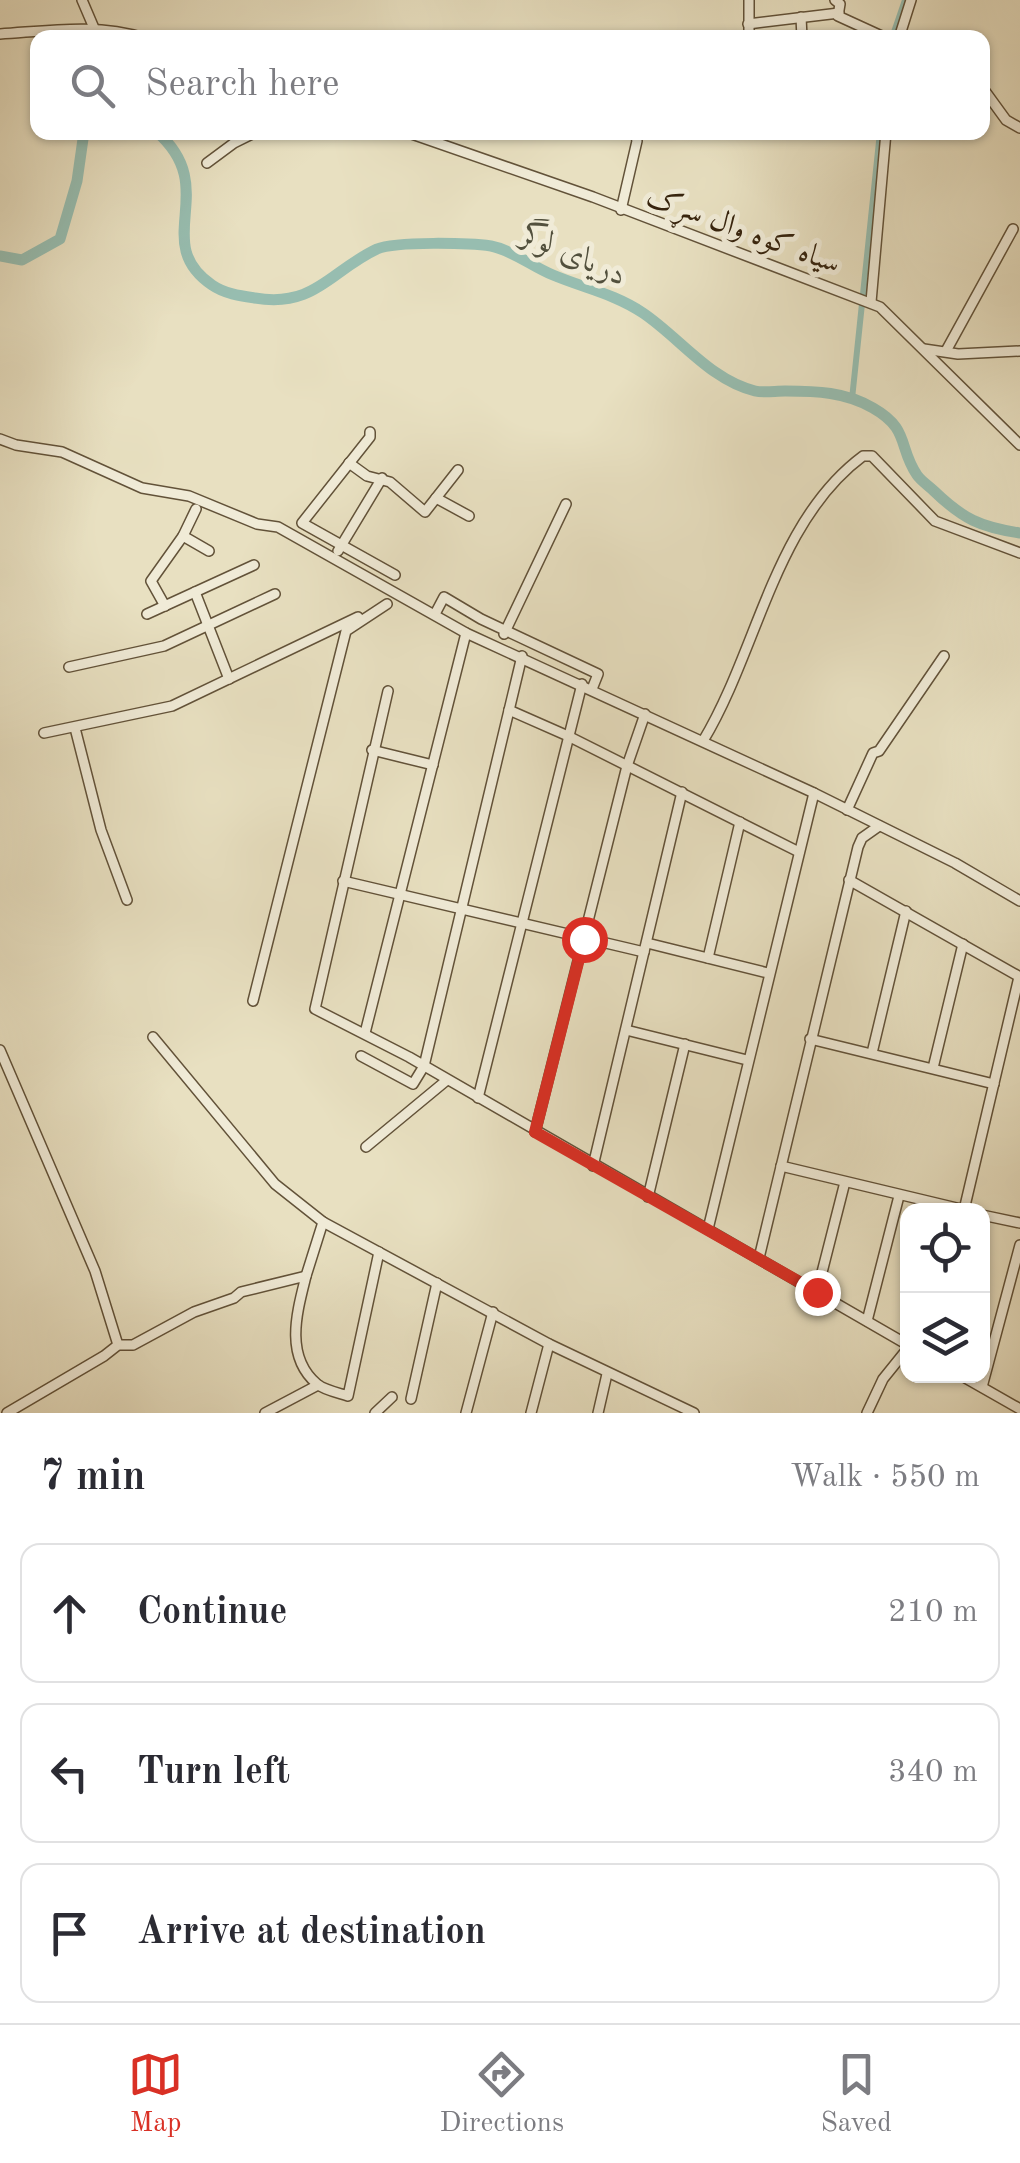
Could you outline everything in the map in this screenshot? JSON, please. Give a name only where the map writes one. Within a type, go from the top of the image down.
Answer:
[{"type":"street","points":[[82,0],[94,28]]},
{"type":"street","points":[[748,30],[749,0]]},
{"type":"street","points":[[835,0],[840,4],[838,16],[869,30]]},
{"type":"street","points":[[901,30],[911,0]]},
{"type":"street","points":[[748,24],[839,12]]},
{"type":"street","points":[[801,17],[802,30]]},
{"type":"street","points":[[63,30],[117,30]]},
{"type":"street","points":[[0,34],[30,32]]},
{"type":"street","points":[[990,98],[1006,120],[1020,128]]},
{"type":"street","points":[[207,164],[240,140]]},
{"type":"street","name":"سیاه کوه وال سړک","points":[[428,140],[824,282],[888,312],[1020,445]]},
{"type":"street","points":[[621,210],[638,140]]},
{"type":"street","points":[[866,301],[885,140]]},
{"type":"street","points":[[946,351],[1013,229]]},
{"type":"street","points":[[1006,241],[1020,247]]},
{"type":"street","points":[[924,350],[974,354],[1020,351]]},
{"type":"street","points":[[370,432],[302,523],[395,575]]},
{"type":"street","points":[[0,439],[62,452],[142,488],[189,496],[257,524],[278,527],[466,632],[645,714],[706,736],[814,793],[850,804],[879,826],[973,872],[1020,901]]},
{"type":"street","points":[[706,736],[790,542],[849,466],[863,456],[872,456],[921,509],[945,528],[1020,553]]},
{"type":"street","points":[[349,464],[367,476],[382,478],[425,512],[458,470]]},
{"type":"street","points":[[334,558],[382,478]]},
{"type":"street","points":[[436,498],[469,516]]},
{"type":"street","points":[[499,646],[566,504]]},
{"type":"street","points":[[165,606],[151,581],[183,536],[196,509]]},
{"type":"street","points":[[183,536],[210,551]]},
{"type":"street","points":[[147,614],[254,565]]},
{"type":"street","points":[[195,592],[229,679]]},
{"type":"street","points":[[69,667],[164,646],[275,594]]},
{"type":"street","points":[[253,1001],[346,631],[400,594]]},
{"type":"street","points":[[435,614],[444,596],[505,632],[598,674],[587,686],[568,736],[478,1098]]},
{"type":"street","points":[[44,733],[172,706],[387,604]]},
{"type":"street","points":[[366,1033],[466,632]]},
{"type":"street","points":[[360,1056],[413,1084],[424,1066],[522,656]]},
{"type":"street","points":[[850,804],[873,753],[879,751],[944,656]]},
{"type":"street","points":[[388,691],[314,1009],[366,1033],[900,1341]]},
{"type":"street","points":[[509,710],[799,852]]},
{"type":"street","points":[[535,1132],[627,766],[645,714]]},
{"type":"street","points":[[76,728],[101,830],[127,900]]},
{"type":"street","points":[[372,750],[433,765]]},
{"type":"street","points":[[593,1166],[682,792]]},
{"type":"street","points":[[708,1229],[814,793]]},
{"type":"street","points":[[708,958],[740,822]]},
{"type":"street","points":[[759,1258],[850,880],[862,838],[879,826]]},
{"type":"street","points":[[850,880],[1020,977],[964,1203]]},
{"type":"street","points":[[343,881],[584,939],[708,958],[768,973]]},
{"type":"street","points":[[872,1053],[906,911]]},
{"type":"street","points":[[932,1068],[964,944]]},
{"type":"street","points":[[626,1030],[748,1060]]},
{"type":"street","points":[[153,1037],[275,1184],[322,1222],[607,1374],[694,1413]]},
{"type":"street","points":[[810,1039],[994,1084]]},
{"type":"street","points":[[648,1197],[685,1044]]},
{"type":"street","points":[[0,1050],[96,1271],[118,1345]]},
{"type":"street","points":[[366,1148],[447,1080]]},
{"type":"street","points":[[781,1166],[930,1203]]},
{"type":"street","points":[[817,1292],[845,1182]]},
{"type":"street","points":[[868,1321],[899,1196]]},
{"type":"street","points":[[990,1216],[1020,1223]]},
{"type":"street","points":[[322,1222],[296,1318],[296,1349],[318,1385],[348,1396],[379,1252]]},
{"type":"street","points":[[982,1387],[1020,1245]]},
{"type":"street","points":[[7,1413],[118,1345],[133,1345],[241,1292],[306,1276]]},
{"type":"street","points":[[411,1399],[437,1283]]},
{"type":"street","points":[[466,1413],[493,1312]]},
{"type":"street","points":[[531,1413],[549,1344]]},
{"type":"street","points":[[866,1413],[900,1357]]},
{"type":"street","points":[[598,1413],[607,1374]]},
{"type":"street","points":[[975,1383],[1020,1409]]},
{"type":"street","points":[[265,1413],[318,1385]]},
{"type":"street","points":[[376,1413],[392,1397]]},
{"type":"street","points":[[664,1413],[668,1400]]},
{"type":"waterway","points":[[895,30],[905,0]]},
{"type":"waterway","name":"دریای لوگر","points":[[0,256],[22,260],[60,239],[77,181],[83,140]]},
{"type":"waterway","name":"دریای لوگر","points":[[164,140],[184,174],[186,251],[194,268],[222,291],[255,298],[293,298],[321,286],[386,246],[451,244],[499,248],[553,275],[632,306],[739,386],[758,392],[830,394],[873,408],[893,423],[917,475],[944,501],[973,520],[1020,533]]},
{"type":"waterway","points":[[852,399],[879,140]]},
{"type":"route","points":[[584,939],[535,1132],[817,1292]]}]
